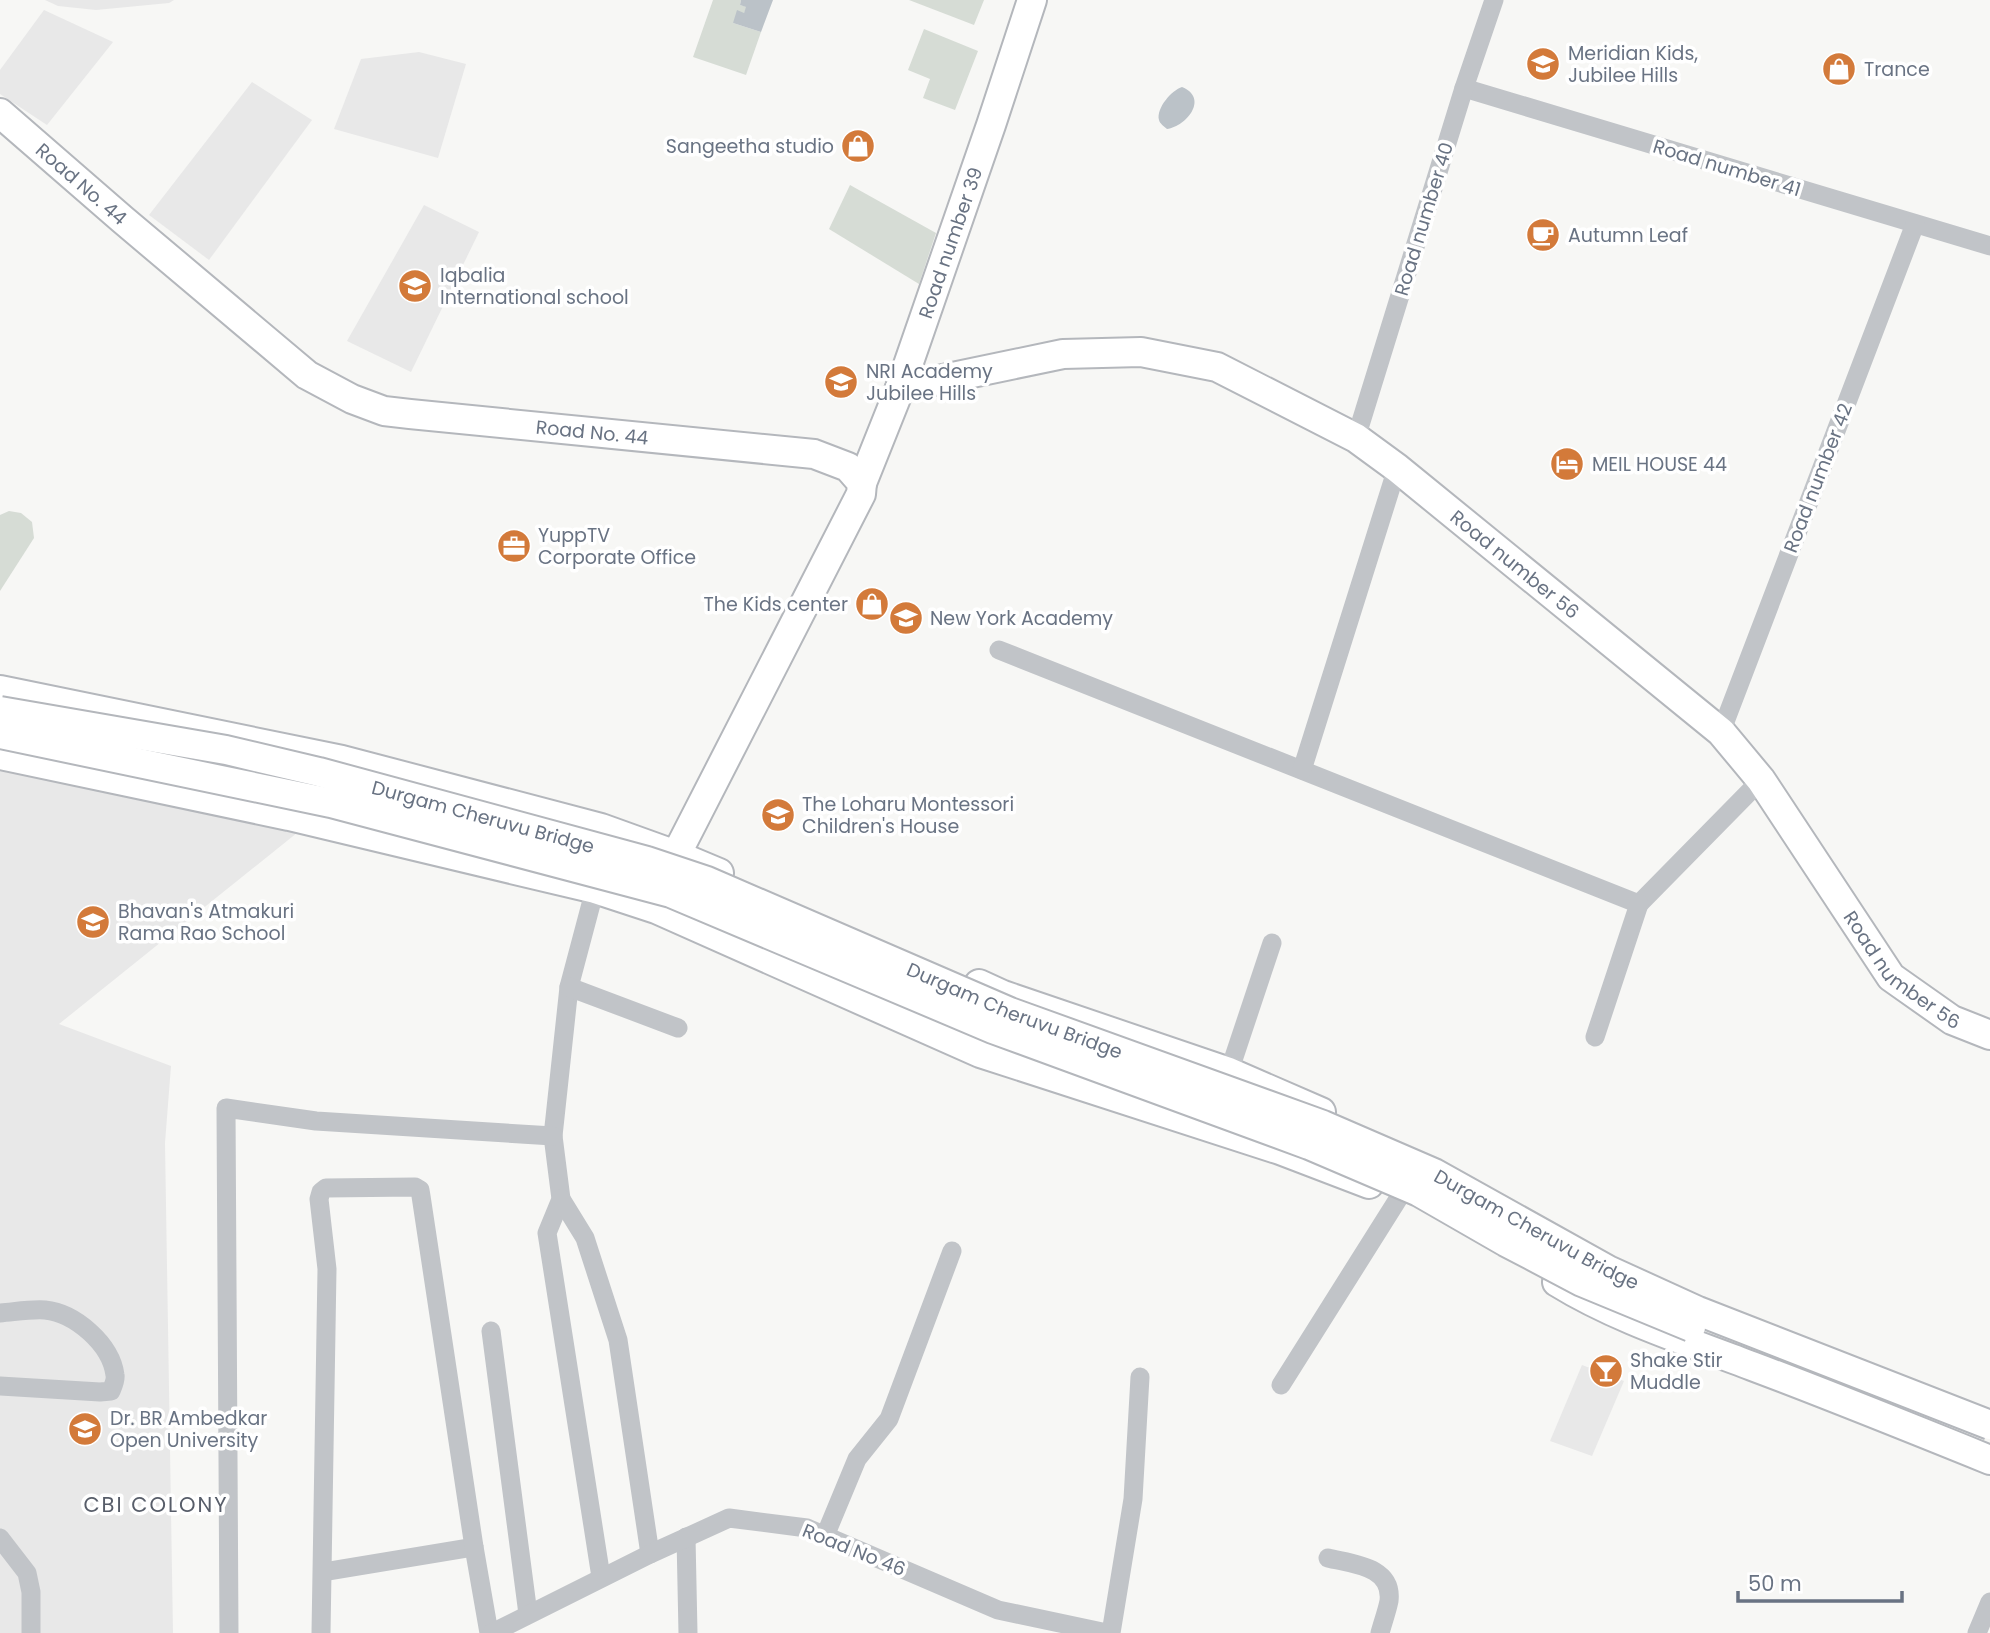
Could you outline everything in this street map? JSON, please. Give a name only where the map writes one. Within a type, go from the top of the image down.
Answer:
[{"type":"main road","name":"Road number 39","points":[[862,483],[901,388],[1032,0]]},
{"type":"main road","name":"Road No. 44","points":[[0,113],[307,374],[352,399],[384,411],[814,454],[848,467],[862,483]]},
{"type":"main road","name":"Road number 56","points":[[901,388],[1063,354],[1141,352],[1217,367],[1356,439],[1397,468],[1721,732],[1762,780],[1891,977],[1952,1020],[1990,1035]]},
{"type":"main road","points":[[676,855],[860,494],[862,483]]},
{"type":"main road","points":[[0,690],[342,760],[601,828],[676,855],[1003,995],[1229,1072],[1445,1166],[1618,1260],[1782,1333],[1990,1411]]},
{"type":"main road","name":"Durgam Cheruvu Bridge","points":[[0,711],[226,750],[319,772],[647,861],[708,881],[1010,1012],[1323,1125],[1434,1173],[1608,1270],[1698,1311],[1990,1425]]},
{"type":"main road","name":"Durgam Cheruvu Bridge","points":[[0,734],[331,803],[671,893],[993,1029],[1309,1145],[1419,1192],[1582,1282],[1679,1323],[1990,1444]]},
{"type":"main road","points":[[0,755],[289,816],[595,889],[656,909],[980,1052],[1280,1150],[1400,1196],[1493,1244],[1578,1295],[1644,1324],[1990,1460]]},
{"type":"main road","points":[[289,816],[342,760]]},
{"type":"main road","points":[[1809,1387],[1825,1348]]},
{"type":"street","name":"Road number 40","points":[[1356,439],[1464,88],[1494,0]]},
{"type":"street","name":"Road number 41","points":[[1464,88],[1990,246]]},
{"type":"street","name":"Road number 42","points":[[1721,732],[1915,224]]},
{"type":"street","points":[[1302,770],[1397,468]]},
{"type":"street","points":[[999,650],[1639,904]]},
{"type":"street","points":[[1595,1037],[1639,904],[1762,780]]},
{"type":"street","points":[[595,889],[569,987],[553,1136],[561,1199],[586,1238],[618,1340],[650,1553]]},
{"type":"street","points":[[1229,1072],[1272,943]]},
{"type":"street","points":[[569,987],[678,1028]]},
{"type":"street","points":[[229,1633],[226,1108],[316,1121],[553,1136]]},
{"type":"street","points":[[321,1633],[327,1269],[319,1199],[326,1188],[415,1187],[420,1190],[474,1547],[490,1633]]},
{"type":"street","points":[[1281,1385],[1400,1196]]},
{"type":"street","points":[[561,1199],[547,1233],[601,1577]]},
{"type":"street","points":[[825,1535],[857,1460],[889,1419],[951,1251]]},
{"type":"street","points":[[0,1313],[45,1310],[68,1317],[91,1335],[109,1356],[116,1377],[111,1391],[100,1392],[0,1386]]},
{"type":"street","points":[[491,1331],[528,1614]]},
{"type":"street","points":[[1109,1633],[1133,1499],[1140,1377]]},
{"type":"street","name":"Road No 46","points":[[490,1633],[650,1553],[729,1518],[807,1528],[998,1610],[1109,1633]]},
{"type":"street","points":[[686,1537],[688,1633]]},
{"type":"street","points":[[0,1538],[27,1573],[31,1591],[31,1633]]},
{"type":"street","points":[[323,1572],[474,1547]]},
{"type":"street","points":[[1328,1558],[1366,1567],[1382,1576],[1389,1598],[1380,1633]]},
{"type":"street","points":[[1977,1633],[1990,1602]]},
{"type":"shaded area","points":[[45,0],[174,0],[169,3],[96,10],[58,6]]},
{"type":"shaded area","points":[[713,0],[741,0],[740,5],[747,7],[733,23],[761,32],[746,75],[693,57]]},
{"type":"shaded area","points":[[741,0],[773,0],[761,32],[733,23],[737,10],[744,13],[746,7],[740,5]]},
{"type":"shaded area","points":[[909,0],[984,0],[974,25]]},
{"type":"shaded area","points":[[44,10],[113,42],[47,125],[0,94],[0,70]]},
{"type":"shaded area","points":[[924,29],[978,51],[955,110],[923,98],[930,79],[908,70]]},
{"type":"shaded area","points":[[419,52],[466,64],[438,158],[334,129],[361,59]]},
{"type":"shaded area","points":[[252,82],[312,120],[209,260],[149,215]]},
{"type":"shaded area","points":[[1182,87],[1194,98],[1192,111],[1182,123],[1167,129],[1160,121],[1160,110],[1170,96]]},
{"type":"shaded area","points":[[850,185],[936,233],[919,284],[829,229]]},
{"type":"shaded area","name":"Iqbalia International school","points":[[424,205],[479,232],[411,372],[347,341]]},
{"type":"shaded area","points":[[9,511],[21,513],[32,522],[34,538],[0,591],[0,515]]},
{"type":"shaded area","points":[[0,761],[313,820],[59,1024],[171,1066],[165,1143],[173,1633],[0,1633]]},
{"type":"shaded area","points":[[1582,1365],[1624,1381],[1592,1456],[1550,1441]]},
{"type":"place","name":"Meridian Kids, Jubilee Hills","points":[[1543,64]]},
{"type":"place","name":"Trance","points":[[1839,69]]},
{"type":"place","name":"Sangeetha studio","points":[[858,146]]},
{"type":"place","name":"Autumn Leaf","points":[[1543,235]]},
{"type":"place","name":"Iqbalia International school","points":[[415,286]]},
{"type":"place","name":"NRI Academy Jubilee Hills","points":[[841,382]]},
{"type":"place","name":"MEIL HOUSE 44","points":[[1567,464]]},
{"type":"place","name":"YuppTV Corporate Office","points":[[514,546]]},
{"type":"place","name":"The Kids center","points":[[872,604]]},
{"type":"place","name":"New York Academy","points":[[906,618]]},
{"type":"place","name":"The Loharu Montessori Children's House","points":[[778,815]]},
{"type":"place","name":"Bhavan's Atmakuri Rama Rao School","points":[[93,922]]},
{"type":"place","name":"Shake Stir Muddle","points":[[1606,1371]]},
{"type":"place","name":"Dr. BR Ambedkar Open University","points":[[85,1429]]},
{"type":"district","name":"CBI COLONY","points":[[156,1504]]}]
